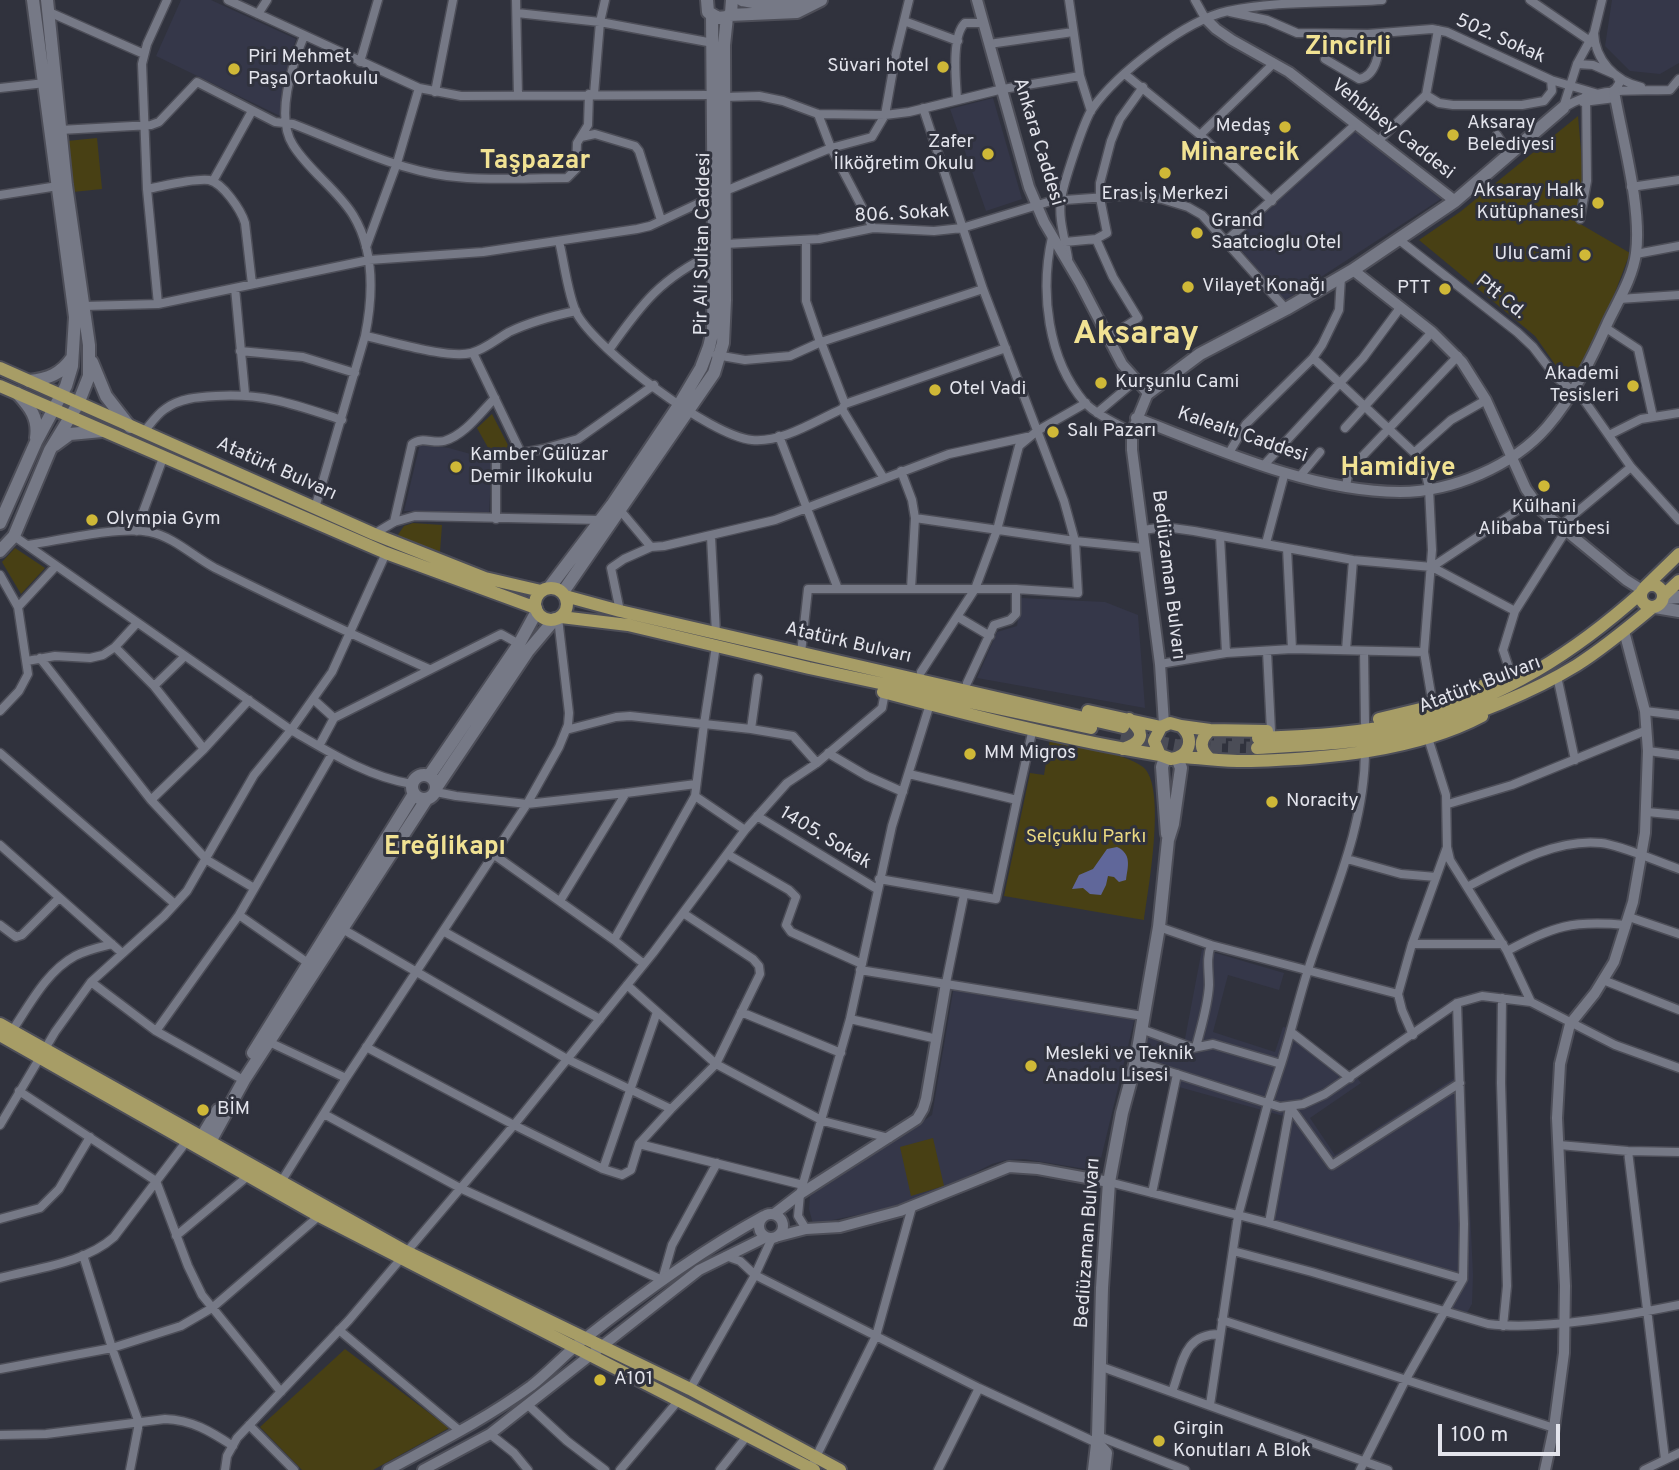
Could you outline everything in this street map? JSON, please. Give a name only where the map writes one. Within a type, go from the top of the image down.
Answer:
[{"type":"main road","points":[[0,523],[36,442],[55,410],[68,380],[75,317],[33,0]]},
{"type":"main road","name":"Pir Ali Sultan Caddesi","points":[[713,354],[723,343],[725,191],[718,96],[732,0]]},
{"type":"main road","points":[[741,0],[782,5],[804,0]]},
{"type":"main road","points":[[706,6],[718,18],[797,12],[821,0]]},
{"type":"main road","points":[[0,551],[14,536],[50,450],[85,392],[89,376],[84,306],[66,185],[48,6]]},
{"type":"main road","points":[[200,1144],[270,1042],[337,927],[425,792],[528,651],[566,609],[564,594],[605,523],[684,408],[701,368],[713,354],[712,197],[718,96],[706,6]]},
{"type":"main road","points":[[1148,393],[1200,354],[1353,270],[1455,201],[1563,108]]},
{"type":"main road","points":[[89,354],[112,407],[130,427]]},
{"type":"main road","points":[[29,381],[43,380],[58,373],[66,368],[72,358]]},
{"type":"main road","name":"Atatürk Bulvarı","points":[[0,369],[374,534],[485,578],[545,589]]},
{"type":"main road","name":"Atatürk Bulvarı","points":[[0,386],[386,553],[537,610]]},
{"type":"main road","points":[[16,393],[32,409],[36,419],[36,442]]},
{"type":"main road","points":[[50,450],[70,434],[102,431]]},
{"type":"main road","points":[[558,618],[545,618],[537,610],[535,601],[605,523]]},
{"type":"main road","name":"Atatürk Bulvarı","points":[[1679,554],[1643,590],[1570,651],[1542,668],[1470,703],[1417,720],[1356,732],[1258,743],[1332,744],[1423,729],[1482,710],[1557,676],[1624,631],[1679,581]]},
{"type":"main road","points":[[1659,602],[1658,587],[1652,585],[1643,590],[1643,603],[1659,602],[1679,597]]},
{"type":"main road","points":[[545,589],[564,594]]},
{"type":"main road","name":"Atatürk Bulvarı","points":[[564,594],[716,640]]},
{"type":"main road","points":[[1659,602],[1679,611]]},
{"type":"main road","points":[[429,776],[519,644],[537,610]]},
{"type":"main road","name":"Atatürk Bulvarı","points":[[558,618],[628,625],[716,640],[1124,727]]},
{"type":"main road","points":[[808,659],[874,660],[1139,729],[1140,737],[1135,745],[1123,749]]},
{"type":"main road","points":[[808,659],[886,692],[1123,749],[1171,757],[1249,761],[1365,751],[1428,738],[1464,726],[1557,676]]},
{"type":"main road","points":[[1181,726],[1210,730],[1271,731],[1365,723],[1433,706],[1511,674],[1542,668]]},
{"type":"main road","points":[[1124,727],[1176,723],[1181,726],[1188,732],[1188,750],[1171,757]]},
{"type":"main road","points":[[1162,726],[1154,741],[1171,757]]},
{"type":"main road","points":[[1210,730],[1204,735],[1201,744],[1203,753],[1210,759]]},
{"type":"main road","name":"Bediüzaman Bulvarı","points":[[1098,1440],[1102,1287],[1109,1182],[1122,1113],[1136,1062],[1159,927],[1168,840],[1162,768],[1171,757]]},
{"type":"main road","points":[[420,775],[434,780],[425,792],[420,775]]},
{"type":"main road","points":[[200,1144],[307,963],[337,927]]},
{"type":"main road","points":[[0,1024],[6,1033],[200,1144],[318,1216],[585,1338],[690,1390],[813,1465]]},
{"type":"main road","points":[[200,1144],[281,1182],[403,1254],[590,1357],[747,1436],[813,1465],[840,1470]]},
{"type":"main road","points":[[1094,1470],[1098,1440]]},
{"type":"main road","points":[[1098,1440],[1106,1453],[1104,1470]]},
{"type":"street","points":[[158,304],[147,189],[142,64],[167,0]]},
{"type":"street","points":[[228,0],[419,88],[461,96],[759,96],[783,101],[818,114],[885,115],[909,112],[1003,89],[1080,76]]},
{"type":"street","points":[[258,14],[267,0]]},
{"type":"street","points":[[360,62],[378,0]]},
{"type":"street","points":[[435,92],[453,0]]},
{"type":"street","points":[[516,0],[518,96]]},
{"type":"street","points":[[60,130],[159,122],[197,82],[275,122],[293,124],[397,163],[445,176],[567,178],[576,169],[577,143],[588,125],[605,0]]},
{"type":"street","points":[[84,306],[158,304],[369,261],[483,252],[637,229],[831,148],[872,137],[885,115],[909,0]]},
{"type":"street","name":"Ankara Caddesi","points":[[977,0],[1036,204],[1122,364],[1148,393]]},
{"type":"street","points":[[1069,0],[1080,76],[1091,111]]},
{"type":"street","points":[[1195,0],[1205,18]]},
{"type":"street","points":[[1069,264],[1060,200],[1091,111],[1126,75],[1190,24],[1226,11],[1270,1],[1382,0]]},
{"type":"street","points":[[1530,0],[1593,40],[1604,62],[1627,83],[1674,91]]},
{"type":"street","points":[[1563,108],[1577,64],[1593,40],[1600,0]]},
{"type":"street","points":[[48,6],[144,54]]},
{"type":"street","name":"502. Sokak","points":[[1226,11],[1267,20],[1297,33],[1438,30],[1589,96]]},
{"type":"street","points":[[517,13],[600,22],[713,43]]},
{"type":"street","name":"Vehbibey Caddesi","points":[[1205,18],[1232,40],[1289,72],[1455,201]]},
{"type":"street","points":[[904,21],[958,41]]},
{"type":"street","points":[[957,99],[955,73],[962,25],[982,23]]},
{"type":"street","points":[[1378,141],[1426,95],[1438,30]]},
{"type":"street","points":[[989,44],[1073,32]]},
{"type":"street","points":[[1325,59],[1363,79],[1369,76],[1377,59],[1381,33]]},
{"type":"street","points":[[304,36],[295,57],[289,83],[285,123],[292,145],[353,215],[369,261],[369,313],[365,336],[315,508]]},
{"type":"street","points":[[1200,135],[1273,63]]},
{"type":"street","points":[[1577,64],[1593,65],[1616,75],[1619,82],[1614,94]]},
{"type":"street","points":[[1126,75],[1200,135],[1272,201]]},
{"type":"street","points":[[1674,91],[1679,79]]},
{"type":"street","points":[[1426,95],[1439,103],[1452,105],[1522,105],[1544,101],[1552,91],[1551,80]]},
{"type":"street","points":[[0,88],[45,83]]},
{"type":"street","points":[[1065,242],[1096,239],[1107,233],[1100,183],[1120,119],[1143,87]]},
{"type":"street","points":[[366,247],[397,163],[419,88]]},
{"type":"street","points":[[1563,108],[1589,96],[1674,91]]},
{"type":"street","name":"Kalealtı Caddesi","points":[[1136,418],[1285,472],[1346,486],[1402,492],[1452,484],[1483,473],[1511,457],[1545,430],[1572,391],[1596,351],[1636,254],[1635,209],[1614,94]]},
{"type":"street","points":[[1580,219],[1587,181],[1589,96]]},
{"type":"street","points":[[808,659],[808,589],[1016,589],[1078,593],[1074,541],[1064,501],[962,228],[923,108]]},
{"type":"street","points":[[213,181],[252,111]]},
{"type":"street","points":[[818,114],[831,148],[873,228]]},
{"type":"street","points":[[1226,241],[1356,124]]},
{"type":"street","points":[[582,137],[595,134],[635,146],[639,151],[661,220]]},
{"type":"street","points":[[1497,135],[1510,155]]},
{"type":"street","points":[[1631,187],[1679,180]]},
{"type":"street","points":[[147,189],[213,181]]},
{"type":"street","points":[[213,181],[242,213],[252,284]]},
{"type":"street","points":[[0,195],[58,186]]},
{"type":"street","name":"806. Sokak","points":[[725,244],[806,240],[873,228],[934,231],[962,228],[1036,204],[1133,195],[1162,199],[1188,207],[1202,215],[1286,309]]},
{"type":"street","points":[[1052,237],[1047,260],[1049,320],[1056,355],[1086,403],[1097,414],[1132,432],[1148,393]]},
{"type":"street","points":[[1096,239],[1113,277],[1138,318],[1109,337]]},
{"type":"street","points":[[806,240],[806,301],[844,407],[884,477]]},
{"type":"street","name":"Ptt Cd.","points":[[1398,240],[1533,347],[1556,377],[1584,400],[1631,467],[1679,520]]},
{"type":"street","points":[[559,241],[576,311],[593,336],[684,408],[736,436],[752,440],[779,436],[844,407],[1006,348]]},
{"type":"street","points":[[1636,254],[1679,246]]},
{"type":"street","points":[[609,350],[653,292],[673,275],[714,253]]},
{"type":"street","points":[[1353,270],[1458,356],[1486,400],[1533,500],[1562,529],[1626,580],[1643,590]]},
{"type":"street","points":[[1229,453],[1246,424],[1322,345],[1339,310],[1341,277]]},
{"type":"street","points":[[234,288],[244,394]]},
{"type":"street","points":[[713,354],[768,359],[790,356],[821,342],[984,289]]},
{"type":"street","points":[[1619,299],[1679,295]]},
{"type":"street","points":[[1264,465],[1371,348],[1400,308]]},
{"type":"street","points":[[365,336],[444,353],[473,353],[509,332],[539,319],[576,311]]},
{"type":"street","points":[[1606,328],[1638,349],[1653,417]]},
{"type":"street","points":[[1345,428],[1432,332]]},
{"type":"street","points":[[240,351],[303,357],[355,373]]},
{"type":"street","points":[[473,353],[521,453]]},
{"type":"street","points":[[1346,486],[1348,475],[1356,463],[1458,356]]},
{"type":"street","points":[[1312,358],[1423,461],[1429,488],[1432,567],[1424,652],[1433,706]]},
{"type":"street","points":[[1097,414],[1135,380]]},
{"type":"street","points":[[496,519],[496,461],[501,457],[578,439],[654,385]]},
{"type":"street","points":[[143,433],[164,410],[177,402],[195,397],[244,394],[262,396],[342,420]]},
{"type":"street","points":[[394,522],[412,444],[420,440],[442,442],[454,436],[468,427],[495,398]]},
{"type":"street","points":[[1415,452],[1451,420],[1486,400]]},
{"type":"street","points":[[921,672],[975,589],[997,530],[1019,446],[1037,430],[1086,403]]},
{"type":"street","points":[[1609,435],[1640,419],[1679,413]]},
{"type":"street","name":"Bediüzaman Bulvarı","points":[[1132,432],[1132,450],[1160,664],[1162,726]]},
{"type":"street","points":[[779,436],[838,589]]},
{"type":"street","points":[[620,611],[611,568],[651,547],[710,537],[775,520],[949,454],[1027,437]]},
{"type":"street","points":[[1300,476],[1320,452]]},
{"type":"street","points":[[136,531],[163,458]]},
{"type":"street","points":[[1511,674],[1503,650],[1515,611],[1562,529],[1631,467]]},
{"type":"street","points":[[901,471],[912,500],[915,518],[911,589]]},
{"type":"street","points":[[1266,543],[1285,472]]},
{"type":"street","points":[[1432,567],[1533,500]]},
{"type":"street","points":[[616,507],[651,547]]},
{"type":"street","points":[[374,534],[394,522],[415,516],[605,523]]},
{"type":"street","points":[[915,518],[1074,541],[1144,548]]},
{"type":"street","points":[[1143,530],[1165,527],[1353,560],[1432,567],[1515,611]]},
{"type":"street","points":[[27,545],[136,531],[152,533],[167,538],[212,566],[350,634],[429,669]]},
{"type":"street","points":[[14,536],[291,730],[332,754],[390,780],[425,792],[527,804],[696,785]]},
{"type":"street","points":[[1220,536],[1226,653]]},
{"type":"street","points":[[614,940],[695,796],[716,640],[710,537]]},
{"type":"street","points":[[1287,548],[1292,649]]},
{"type":"street","points":[[0,1125],[43,1053],[91,982],[187,891],[254,775],[291,730],[332,672],[386,553]]},
{"type":"street","points":[[1346,650],[1353,560]]},
{"type":"street","points":[[18,607],[57,566]]},
{"type":"street","points":[[0,575],[18,607],[27,661],[26,681],[0,711]]},
{"type":"street","points":[[967,683],[994,625],[1010,620],[1016,614],[1016,589]]},
{"type":"street","points":[[958,617],[990,636]]},
{"type":"street","points":[[281,1182],[366,1047],[527,804],[559,747],[569,713],[558,618]]},
{"type":"street","points":[[27,661],[103,655],[115,647],[137,623]]},
{"type":"street","points":[[1545,1470],[1554,1428],[1564,1353],[1557,1118],[1560,1064],[1570,1024],[1614,962],[1627,921],[1647,812],[1646,711],[1624,631]]},
{"type":"street","points":[[319,746],[334,718],[429,669],[501,634],[519,644]]},
{"type":"street","points":[[115,647],[154,685],[204,749]]},
{"type":"street","points":[[1160,664],[1226,653],[1292,649],[1424,652]]},
{"type":"street","points":[[1267,651],[1271,731]]},
{"type":"street","points":[[1364,651],[1365,723]]},
{"type":"street","points":[[154,685],[186,656]]},
{"type":"street","points":[[40,658],[151,800],[207,860],[254,888]]},
{"type":"street","points":[[1557,676],[1575,760]]},
{"type":"street","points":[[751,729],[758,678]]},
{"type":"street","points":[[225,1470],[227,1456],[249,1425],[339,1330],[514,1125],[644,964],[745,830],[787,783],[817,763],[882,708],[886,692]]},
{"type":"street","points":[[313,699],[334,718]]},
{"type":"street","points":[[151,800],[204,749],[248,700]]},
{"type":"street","points":[[806,1229],[798,1216],[801,1190],[823,1121],[850,1019],[878,884],[930,704]]},
{"type":"street","points":[[1646,711],[1679,715]]},
{"type":"street","points":[[566,730],[630,716],[751,729],[793,736],[817,763]]},
{"type":"street","points":[[878,884],[996,899],[1033,728]]},
{"type":"street","points":[[1448,804],[1512,785],[1647,730]]},
{"type":"street","points":[[1428,738],[1448,804],[1447,847],[1450,860],[1505,948],[1531,1002]]},
{"type":"street","points":[[1210,1405],[1238,1216],[1307,972],[1347,859],[1362,795],[1365,751]]},
{"type":"street","points":[[1648,751],[1679,755]]},
{"type":"street","points":[[0,753],[175,904]]},
{"type":"street","points":[[156,1031],[239,915],[332,754]]},
{"type":"street","points":[[828,754],[903,792]]},
{"type":"street","points":[[909,774],[1017,800]]},
{"type":"street","points":[[560,901],[626,793]]},
{"type":"street","points":[[695,796],[745,830]]},
{"type":"street","points":[[1647,812],[1679,816]]},
{"type":"street","name":"1405. Sokak","points":[[757,816],[878,884]]},
{"type":"street","points":[[1467,887],[1529,855],[1581,843],[1603,843],[1679,869]]},
{"type":"street","points":[[0,845],[122,953]]},
{"type":"street","points":[[1413,1035],[1398,994],[1412,943],[1447,847]]},
{"type":"street","points":[[493,854],[644,964]]},
{"type":"street","points":[[727,854],[789,890],[796,897],[787,920],[787,929],[861,967],[1142,1022],[1193,1048],[1213,1044],[1281,1064]]},
{"type":"street","points":[[1347,859],[1401,874],[1436,877]]},
{"type":"street","points":[[772,1237],[759,1228],[759,1223],[773,1216],[801,1190],[917,1119],[923,1109],[964,895]]},
{"type":"street","points":[[0,925],[11,935],[22,935],[59,898]]},
{"type":"street","points":[[366,1047],[603,1169],[626,1175],[631,1170],[639,1144],[716,1064],[760,974],[759,966],[753,959],[683,913]]},
{"type":"street","points":[[239,915],[307,963]]},
{"type":"street","points":[[1412,943],[1505,948],[1554,928],[1573,924],[1627,921],[1679,934]]},
{"type":"street","points":[[337,927],[568,1059],[671,1109]]},
{"type":"street","points":[[1159,927],[1307,972],[1398,994]]},
{"type":"street","points":[[443,931],[600,1019]]},
{"type":"street","points":[[6,1033],[61,965],[78,954],[112,944]]},
{"type":"street","points":[[1196,1047],[1206,1005],[1209,984],[1208,955],[1211,945]]},
{"type":"street","points":[[1603,980],[1679,1010]]},
{"type":"street","points":[[91,982],[156,1031],[238,1077]]},
{"type":"street","points":[[627,985],[716,1064],[823,1121],[888,1138]]},
{"type":"street","points":[[1136,1062],[1268,1103],[1290,1107],[1325,1094],[1457,1003],[1482,996],[1531,1002],[1615,1045],[1679,1068]]},
{"type":"street","points":[[1502,998],[1501,1097],[1507,1286],[1503,1326]]},
{"type":"street","points":[[1360,1470],[1406,1379],[1463,1279],[1464,1224],[1457,1003]]},
{"type":"street","points":[[603,1169],[657,1012]]},
{"type":"street","points":[[741,1012],[841,1054]]},
{"type":"street","points":[[850,1019],[937,1039]]},
{"type":"street","points":[[1291,1032],[1350,1078]]},
{"type":"street","points":[[270,1042],[346,1078]]},
{"type":"street","points":[[1152,1194],[1177,1074]]},
{"type":"street","points":[[1290,1107],[1332,1165],[1460,1083]]},
{"type":"street","points":[[19,1091],[156,1181],[188,1266],[202,1295],[281,1392]]},
{"type":"street","points":[[1269,1223],[1290,1107]]},
{"type":"street","points":[[324,1114],[460,1188],[662,1280]]},
{"type":"street","points":[[0,1219],[40,1209],[59,1189],[90,1137]]},
{"type":"street","points":[[0,1278],[83,1255],[104,1246],[114,1237],[156,1181],[200,1144]]},
{"type":"street","points":[[639,1144],[717,1163],[801,1190]]},
{"type":"street","points":[[1559,1145],[1679,1152]]},
{"type":"street","points":[[1628,1151],[1665,1459]]},
{"type":"street","points":[[662,1280],[672,1245],[717,1163]]},
{"type":"street","points":[[423,1470],[490,1434],[699,1270],[726,1256],[772,1237],[806,1229],[840,1227],[912,1207],[1009,1167],[1038,1169],[1109,1182],[1269,1223],[1463,1279]]},
{"type":"street","points":[[176,1236],[248,1175]]},
{"type":"street","points":[[813,1465],[876,1336],[912,1207]]},
{"type":"street","points":[[0,1369],[112,1348],[181,1325],[212,1308],[318,1216]]},
{"type":"street","points":[[690,1390],[755,1275],[772,1237],[784,1227],[773,1216]]},
{"type":"street","points":[[388,1470],[460,1431],[531,1386],[585,1338],[662,1280],[731,1234],[773,1216],[806,1229]]},
{"type":"street","points":[[1233,1251],[1444,1312],[1503,1326],[1564,1322],[1679,1305]]},
{"type":"street","points":[[83,1255],[139,1423],[131,1470]]},
{"type":"street","points":[[726,1256],[740,1261],[755,1275],[979,1388],[1098,1440],[1185,1470]]},
{"type":"street","points":[[1222,1320],[1554,1428]]},
{"type":"street","points":[[339,1330],[460,1431]]},
{"type":"street","points":[[1172,1392],[1192,1342],[1200,1336],[1220,1334]]},
{"type":"street","points":[[1102,1367],[1388,1470]]},
{"type":"street","points":[[938,1470],[979,1388]]},
{"type":"street","points":[[620,1470],[678,1401]]},
{"type":"street","points":[[528,1405],[605,1470]]},
{"type":"street","points":[[0,1435],[46,1434],[165,1419],[183,1420],[205,1427],[233,1446]]},
{"type":"street","points":[[249,1425],[294,1470]]},
{"type":"street","points":[[490,1434],[514,1453],[528,1470]]},
{"type":"street","points":[[720,1470],[747,1436]]},
{"type":"street","points":[[1644,1470],[1679,1453]]},
{"type":"shaded area","name":"Piri Mehmet Paşa Ortaokulu","points":[[181,0],[211,0],[296,39],[283,81],[280,116],[156,56]]},
{"type":"shaded area","points":[[1612,0],[1679,0],[1679,63],[1660,74],[1630,71],[1605,46]]},
{"type":"shaded area","name":"Zafer İlköğretim Okulu","points":[[993,98],[1022,199],[986,211],[950,109]]},
{"type":"shaded area","points":[[1356,128],[1444,197],[1284,301],[1233,240]]},
{"type":"shaded area","points":[[420,444],[449,448],[492,460],[489,513],[404,511]]},
{"type":"shaded area","points":[[1021,598],[1105,602],[1138,615],[1145,708],[977,678],[997,632],[1017,626]]},
{"type":"shaded area","points":[[1202,949],[1284,973],[1279,990],[1228,975],[1213,1032],[1275,1052],[1283,1027],[1292,1028],[1355,1075],[1361,1083],[1310,1118],[1335,1155],[1459,1075],[1464,1078],[1473,1275],[1472,1304],[1465,1316],[1444,1312],[1457,1281],[1266,1226],[1287,1117],[1132,1074],[1141,1029],[1184,1044]]},
{"type":"shaded area","name":"Mesleki ve Teknik Anadolu Lisesi","points":[[954,986],[1135,1017],[1098,1171],[1024,1159],[1006,1160],[914,1200],[813,1224],[809,1209],[810,1196],[932,1115]]},
{"type":"green space","points":[[1578,116],[1584,186],[1577,222],[1630,253],[1595,345],[1571,387],[1535,336],[1419,240],[1460,212]]},
{"type":"green space","points":[[97,138],[102,189],[73,192],[67,141]]},
{"type":"green space","points":[[492,414],[509,447],[491,453],[477,428]]},
{"type":"green space","points":[[413,523],[442,525],[440,552],[397,536],[404,526]]},
{"type":"green space","points":[[15,548],[45,568],[21,594],[2,562]]},
{"type":"green space","name":"Selçuklu Parkı","points":[[1050,739],[1135,762],[1143,767],[1150,778],[1155,816],[1144,920],[1004,896],[1030,773],[1044,775]]},
{"type":"green space","points":[[933,1138],[944,1186],[911,1196],[900,1147]]},
{"type":"green space","points":[[345,1349],[449,1428],[373,1470],[302,1470],[260,1427]]},
{"type":"water","points":[[1117,847],[1127,857],[1126,880],[1119,882],[1108,876],[1101,895],[1090,894],[1083,888],[1072,889],[1079,875],[1093,869],[1107,849]]},
{"type":"tunnel","points":[[1121,735],[1176,745],[1257,748]]},
{"type":"tunnel","points":[[1196,737],[1258,738]]},
{"type":"place","name":"Süvari hotel","points":[[943,67]]},
{"type":"place","name":"Piri Mehmet Paşa Ortaokulu","points":[[234,69]]},
{"type":"place","name":"Medaş","points":[[1285,127]]},
{"type":"place","name":"Aksaray Belediyesi","points":[[1453,135]]},
{"type":"place","name":"Zafer İlköğretim Okulu","points":[[988,154]]},
{"type":"place","name":"Eras İş Merkezi","points":[[1165,173]]},
{"type":"place","name":"Aksaray Halk Kütüphanesi","points":[[1598,203]]},
{"type":"place","name":"Grand Saatcioglu Otel","points":[[1197,233]]},
{"type":"place","name":"Ulu Cami","points":[[1585,255]]},
{"type":"place","name":"Vilayet Konağı","points":[[1188,287]]},
{"type":"place","name":"PTT","points":[[1445,289]]},
{"type":"place","name":"Kurşunlu Cami","points":[[1101,383]]},
{"type":"place","name":"Akademi Tesisleri","points":[[1633,386]]},
{"type":"place","name":"Otel Vadi","points":[[935,390]]},
{"type":"place","name":"Salı Pazarı","points":[[1053,432]]},
{"type":"place","name":"Kamber Gülüzar Demir İlkokulu","points":[[456,467]]},
{"type":"place","name":"Külhani Alibaba Türbesi","points":[[1544,486]]},
{"type":"place","name":"Olympia Gym","points":[[92,520]]},
{"type":"place","name":"MM Migros","points":[[970,754]]},
{"type":"place","name":"Noracity","points":[[1272,802]]},
{"type":"place","name":"Mesleki ve Teknik Anadolu Lisesi","points":[[1031,1066]]},
{"type":"place","name":"BİM","points":[[203,1110]]},
{"type":"place","name":"A101","points":[[600,1380]]},
{"type":"place","name":"Girgin Konutları A Blok","points":[[1159,1441]]},
{"type":"district","name":"Zincirli","points":[[1348,49]]},
{"type":"district","name":"Minarecik","points":[[1240,155]]},
{"type":"district","name":"Taşpazar","points":[[535,163]]},
{"type":"district","name":"Aksaray","points":[[1136,336]]},
{"type":"district","name":"Hamidiye","points":[[1398,470]]},
{"type":"district","name":"Ereğlikapı","points":[[445,849]]}]
